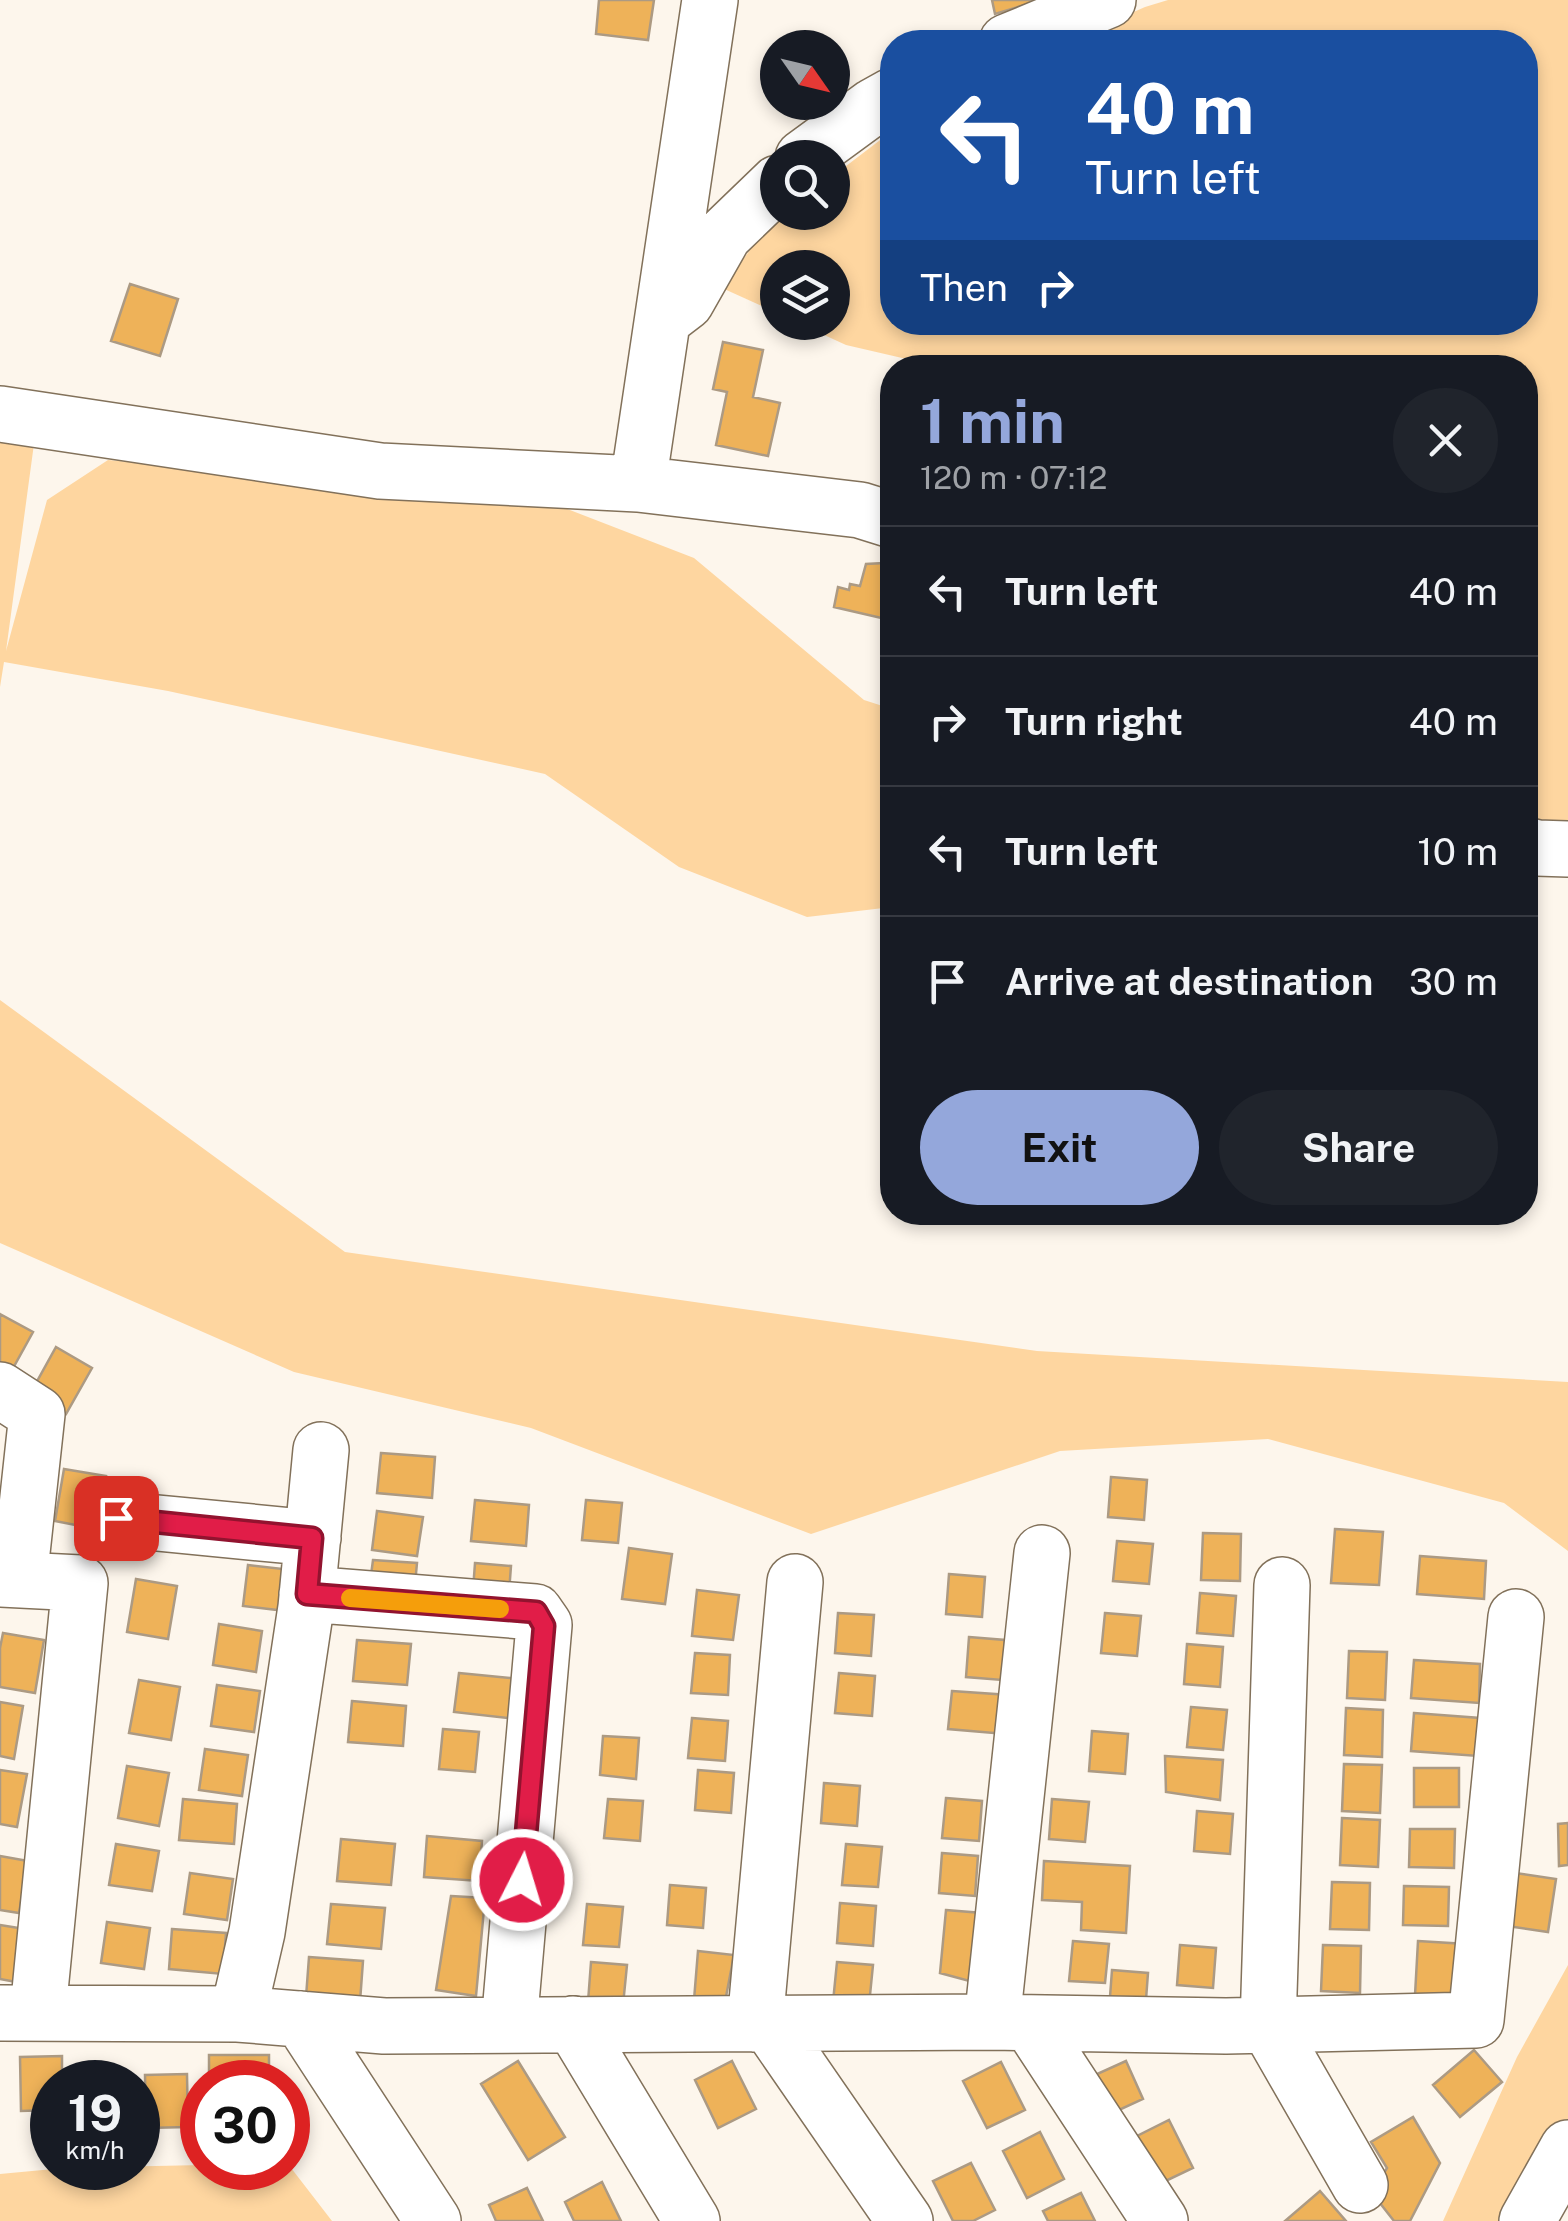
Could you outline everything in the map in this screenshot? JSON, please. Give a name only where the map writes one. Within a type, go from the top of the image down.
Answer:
[{"type":"street","points":[[638,484],[710,0]]},
{"type":"street","points":[[1034,30],[1108,0]]},
{"type":"street","points":[[828,140],[880,103]]},
{"type":"street","points":[[663,320],[686,302],[724,234],[760,199]]},
{"type":"street","points":[[0,414],[380,471],[638,484],[860,510],[880,516]]},
{"type":"street","points":[[1538,848],[1568,850]]},
{"type":"street","points":[[0,1390],[36,1414],[10,1580],[80,1583],[19,2012],[238,2014],[384,2026],[1268,2025],[1476,2020],[1516,1617]]},
{"type":"street","points":[[238,2014],[257,1932],[307,1594],[322,1450]]},
{"type":"street","points":[[116,1518],[312,1538]]},
{"type":"street","points":[[1042,1553],[1011,2023],[1160,2221]]},
{"type":"street","points":[[795,1582],[762,2024],[905,2221]]},
{"type":"street","points":[[1282,1585],[1268,2025],[1360,2184]]},
{"type":"street","points":[[307,1594],[536,1612],[544,1626],[510,2025]]},
{"type":"street","points":[[300,2019],[434,2221]]},
{"type":"street","points":[[574,2024],[692,2221]]},
{"type":"street","points":[[1528,2221],[1568,2148]]},
{"type":"shaded area","points":[[1168,0],[1568,0],[1568,867],[1538,866],[1538,355],[889,355],[835,340],[850,340],[850,250],[760,250],[760,305],[722,288],[765,230],[850,230],[850,163],[880,140],[880,335],[1538,335],[1538,30],[1093,30]]},
{"type":"shaded area","points":[[0,426],[36,429],[6,651],[47,500],[108,460],[544,500],[694,558],[864,700],[880,705],[880,908],[807,917],[679,867],[545,774],[168,691],[4,662],[0,687]]},
{"type":"shaded area","points":[[0,1000],[345,1252],[1037,1351],[1568,1382],[1568,1551],[1504,1503],[1268,1439],[1060,1451],[811,1534],[531,1428],[294,1372],[0,1243]]},
{"type":"shaded area","points":[[1568,1965],[1568,2159],[1538,2221],[1443,2221],[1517,2057]]},
{"type":"shaded area","points":[[180,2165],[180,2190],[308,2190],[332,2221],[0,2221],[0,2174],[30,2171],[30,2190],[160,2190],[160,2166]]},
{"type":"building","points":[[599,0],[654,0],[648,40],[596,34]]},
{"type":"building","points":[[992,0],[1041,0],[995,14]]},
{"type":"building","points":[[130,284],[178,299],[160,356],[111,341]]},
{"type":"building","points":[[723,342],[763,350],[753,397],[780,403],[768,456],[716,445],[727,392],[713,389]]},
{"type":"building","points":[[880,563],[880,618],[834,607],[838,587],[849,590],[850,584],[860,586],[866,564]]},
{"type":"building","points":[[0,1314],[33,1332],[7,1379],[0,1375]]},
{"type":"building","points":[[56,1347],[92,1368],[66,1414],[30,1394]]},
{"type":"building","points":[[381,1453],[435,1457],[432,1498],[377,1493]]},
{"type":"building","points":[[64,1469],[106,1476],[96,1529],[55,1521]]},
{"type":"building","points":[[1111,1477],[1147,1480],[1144,1520],[1108,1517]]},
{"type":"building","points":[[475,1500],[529,1505],[526,1546],[471,1541]]},
{"type":"building","points":[[586,1500],[622,1503],[618,1543],[582,1540]]},
{"type":"building","points":[[377,1511],[423,1517],[417,1556],[372,1550]]},
{"type":"building","points":[[1335,1529],[1383,1532],[1379,1585],[1331,1583]]},
{"type":"building","points":[[1203,1533],[1241,1534],[1240,1581],[1201,1580]]},
{"type":"building","points":[[1117,1541],[1153,1544],[1149,1584],[1113,1581]]},
{"type":"building","points":[[629,1548],[672,1554],[665,1604],[622,1599]]},
{"type":"building","points":[[1420,1556],[1486,1561],[1484,1599],[1417,1594]]},
{"type":"building","points":[[373,1560],[417,1563],[414,1595],[369,1590]]},
{"type":"building","points":[[475,1563],[511,1566],[508,1606],[472,1603]]},
{"type":"building","points":[[248,1565],[292,1570],[286,1611],[243,1606]]},
{"type":"building","points":[[949,1574],[985,1577],[982,1617],[946,1614]]},
{"type":"building","points":[[136,1579],[177,1586],[168,1639],[127,1632]]},
{"type":"building","points":[[697,1590],[739,1595],[733,1640],[692,1636]]},
{"type":"building","points":[[1200,1593],[1236,1596],[1233,1636],[1197,1633]]},
{"type":"building","points":[[838,1613],[874,1615],[871,1656],[835,1653]]},
{"type":"building","points":[[1105,1613],[1141,1616],[1137,1656],[1101,1653]]},
{"type":"building","points":[[219,1624],[262,1631],[256,1672],[213,1665]]},
{"type":"building","points":[[3,1633],[44,1640],[35,1693],[0,1687]]},
{"type":"building","points":[[969,1637],[1005,1640],[1002,1680],[966,1677]]},
{"type":"building","points":[[357,1640],[411,1644],[407,1685],[353,1681]]},
{"type":"building","points":[[1187,1644],[1223,1647],[1220,1687],[1184,1684]]},
{"type":"building","points":[[1349,1651],[1387,1652],[1385,1700],[1347,1698]]},
{"type":"building","points":[[695,1653],[730,1655],[728,1695],[691,1693]]},
{"type":"building","points":[[1414,1660],[1480,1664],[1479,1703],[1411,1698]]},
{"type":"building","points":[[459,1673],[520,1679],[516,1719],[454,1712]]},
{"type":"building","points":[[839,1673],[875,1676],[872,1716],[835,1713]]},
{"type":"building","points":[[139,1680],[180,1687],[171,1740],[129,1733]]},
{"type":"building","points":[[217,1685],[260,1691],[254,1732],[211,1726]]},
{"type":"building","points":[[952,1691],[1009,1695],[1005,1734],[948,1729]]},
{"type":"building","points":[[352,1701],[406,1706],[403,1746],[348,1742]]},
{"type":"building","points":[[0,1702],[23,1706],[14,1759],[0,1756]]},
{"type":"building","points":[[1191,1707],[1227,1710],[1223,1750],[1187,1747]]},
{"type":"building","points":[[1346,1708],[1383,1710],[1382,1757],[1344,1755]]},
{"type":"building","points":[[1414,1713],[1480,1718],[1478,1756],[1411,1751]]},
{"type":"building","points":[[692,1718],[728,1721],[725,1761],[688,1758]]},
{"type":"building","points":[[443,1729],[479,1732],[475,1772],[439,1769]]},
{"type":"building","points":[[1092,1731],[1128,1734],[1125,1774],[1089,1771]]},
{"type":"building","points":[[603,1736],[639,1738],[636,1779],[600,1775]]},
{"type":"building","points":[[205,1749],[248,1755],[242,1796],[199,1790]]},
{"type":"building","points":[[1165,1756],[1223,1760],[1220,1800],[1166,1792]]},
{"type":"building","points":[[1344,1764],[1382,1765],[1380,1813],[1342,1811]]},
{"type":"building","points":[[127,1766],[169,1773],[159,1826],[118,1818]]},
{"type":"building","points":[[1414,1768],[1459,1768],[1459,1807],[1414,1807]]},
{"type":"building","points":[[0,1770],[27,1774],[17,1827],[0,1824]]},
{"type":"building","points":[[698,1770],[734,1773],[731,1813],[695,1810]]},
{"type":"building","points":[[824,1783],[860,1786],[857,1826],[821,1823]]},
{"type":"building","points":[[946,1798],[982,1801],[979,1841],[942,1838]]},
{"type":"building","points":[[183,1799],[237,1804],[234,1844],[179,1840]]},
{"type":"building","points":[[608,1799],[643,1801],[640,1841],[604,1838]]},
{"type":"building","points":[[1052,1799],[1089,1802],[1085,1842],[1049,1839]]},
{"type":"building","points":[[1197,1811],[1233,1814],[1230,1854],[1194,1851]]},
{"type":"building","points":[[1342,1818],[1380,1820],[1378,1867],[1340,1865]]},
{"type":"building","points":[[1568,1823],[1568,1865],[1559,1866],[1558,1824]]},
{"type":"building","points":[[1410,1829],[1455,1829],[1454,1868],[1409,1867]]},
{"type":"building","points":[[427,1836],[482,1841],[479,1881],[424,1877]]},
{"type":"building","points":[[341,1839],[395,1844],[391,1885],[337,1881]]},
{"type":"building","points":[[116,1844],[159,1851],[152,1891],[109,1885]]},
{"type":"building","points":[[846,1844],[882,1847],[878,1887],[842,1885]]},
{"type":"building","points":[[942,1853],[978,1856],[975,1896],[939,1893]]},
{"type":"building","points":[[0,1856],[28,1861],[19,1913],[0,1910]]},
{"type":"building","points":[[1044,1861],[1130,1866],[1126,1933],[1081,1930],[1082,1902],[1042,1900]]},
{"type":"building","points":[[190,1873],[233,1879],[227,1920],[184,1914]]},
{"type":"building","points":[[1515,1873],[1556,1879],[1548,1932],[1507,1926]]},
{"type":"building","points":[[1332,1882],[1370,1883],[1369,1930],[1330,1929]]},
{"type":"building","points":[[670,1885],[706,1888],[703,1928],[667,1925]]},
{"type":"building","points":[[1404,1886],[1449,1887],[1448,1926],[1403,1925]]},
{"type":"building","points":[[451,1896],[485,1898],[476,1996],[436,1990]]},
{"type":"building","points":[[840,1903],[876,1906],[873,1946],[837,1943]]},
{"type":"building","points":[[331,1904],[385,1908],[381,1949],[327,1944]]},
{"type":"building","points":[[587,1904],[623,1907],[619,1947],[583,1945]]},
{"type":"building","points":[[946,1910],[982,1913],[973,1982],[940,1973]]},
{"type":"building","points":[[107,1922],[150,1928],[144,1969],[101,1963]]},
{"type":"building","points":[[0,1925],[25,1929],[16,1982],[0,1979]]},
{"type":"building","points":[[172,1929],[226,1933],[223,1974],[169,1969]]},
{"type":"building","points":[[1073,1941],[1109,1944],[1105,1983],[1069,1981]]},
{"type":"building","points":[[1418,1941],[1466,1944],[1463,1998],[1415,1995]]},
{"type":"building","points":[[1180,1945],[1216,1948],[1213,1988],[1177,1985]]},
{"type":"building","points":[[1323,1945],[1361,1946],[1360,1993],[1321,1991]]},
{"type":"building","points":[[698,1951],[734,1955],[725,2002],[694,2000]]},
{"type":"building","points":[[309,1957],[363,1961],[360,2002],[306,1997]]},
{"type":"building","points":[[591,1962],[627,1965],[623,2005],[588,2002]]},
{"type":"building","points":[[837,1962],[873,1965],[869,2005],[833,2002]]},
{"type":"building","points":[[1112,1970],[1148,1973],[1145,2013],[1109,2010]]},
{"type":"building","points":[[1474,2050],[1502,2082],[1460,2117],[1433,2085]]},
{"type":"building","points":[[209,2055],[269,2055],[269,2060],[209,2060]]},
{"type":"building","points":[[62,2056],[62,2060],[30,2060],[30,2111],[21,2111],[20,2057]]},
{"type":"building","points":[[518,2061],[565,2137],[528,2160],[481,2084]]},
{"type":"building","points":[[732,2061],[756,2109],[718,2128],[695,2080]]},
{"type":"building","points":[[1126,2061],[1143,2099],[1095,2121],[1077,2083]]},
{"type":"building","points":[[1001,2062],[1025,2110],[987,2128],[963,2081]]},
{"type":"building","points":[[180,2074],[180,2127],[160,2128],[160,2075]]},
{"type":"building","points":[[1413,2117],[1440,2163],[1410,2221],[1394,2221],[1372,2193],[1387,2168],[1371,2142]]},
{"type":"building","points":[[1169,2120],[1193,2168],[1155,2186],[1131,2139]]},
{"type":"building","points":[[1040,2132],[1064,2179],[1027,2198],[1003,2151]]},
{"type":"building","points":[[971,2163],[995,2210],[973,2221],[953,2221],[933,2181]]},
{"type":"building","points":[[602,2182],[621,2221],[574,2221],[565,2202]]},
{"type":"building","points":[[527,2188],[543,2221],[496,2221],[489,2205]]},
{"type":"building","points":[[1320,2191],[1346,2221],[1285,2221]]},
{"type":"building","points":[[1081,2193],[1095,2221],[1048,2221],[1043,2211]]},
{"type":"slow traffic","points":[[350,1598],[500,1609]]},
{"type":"route","points":[[116,1518],[312,1538],[307,1594],[536,1612],[544,1626],[522,1880]]}]
